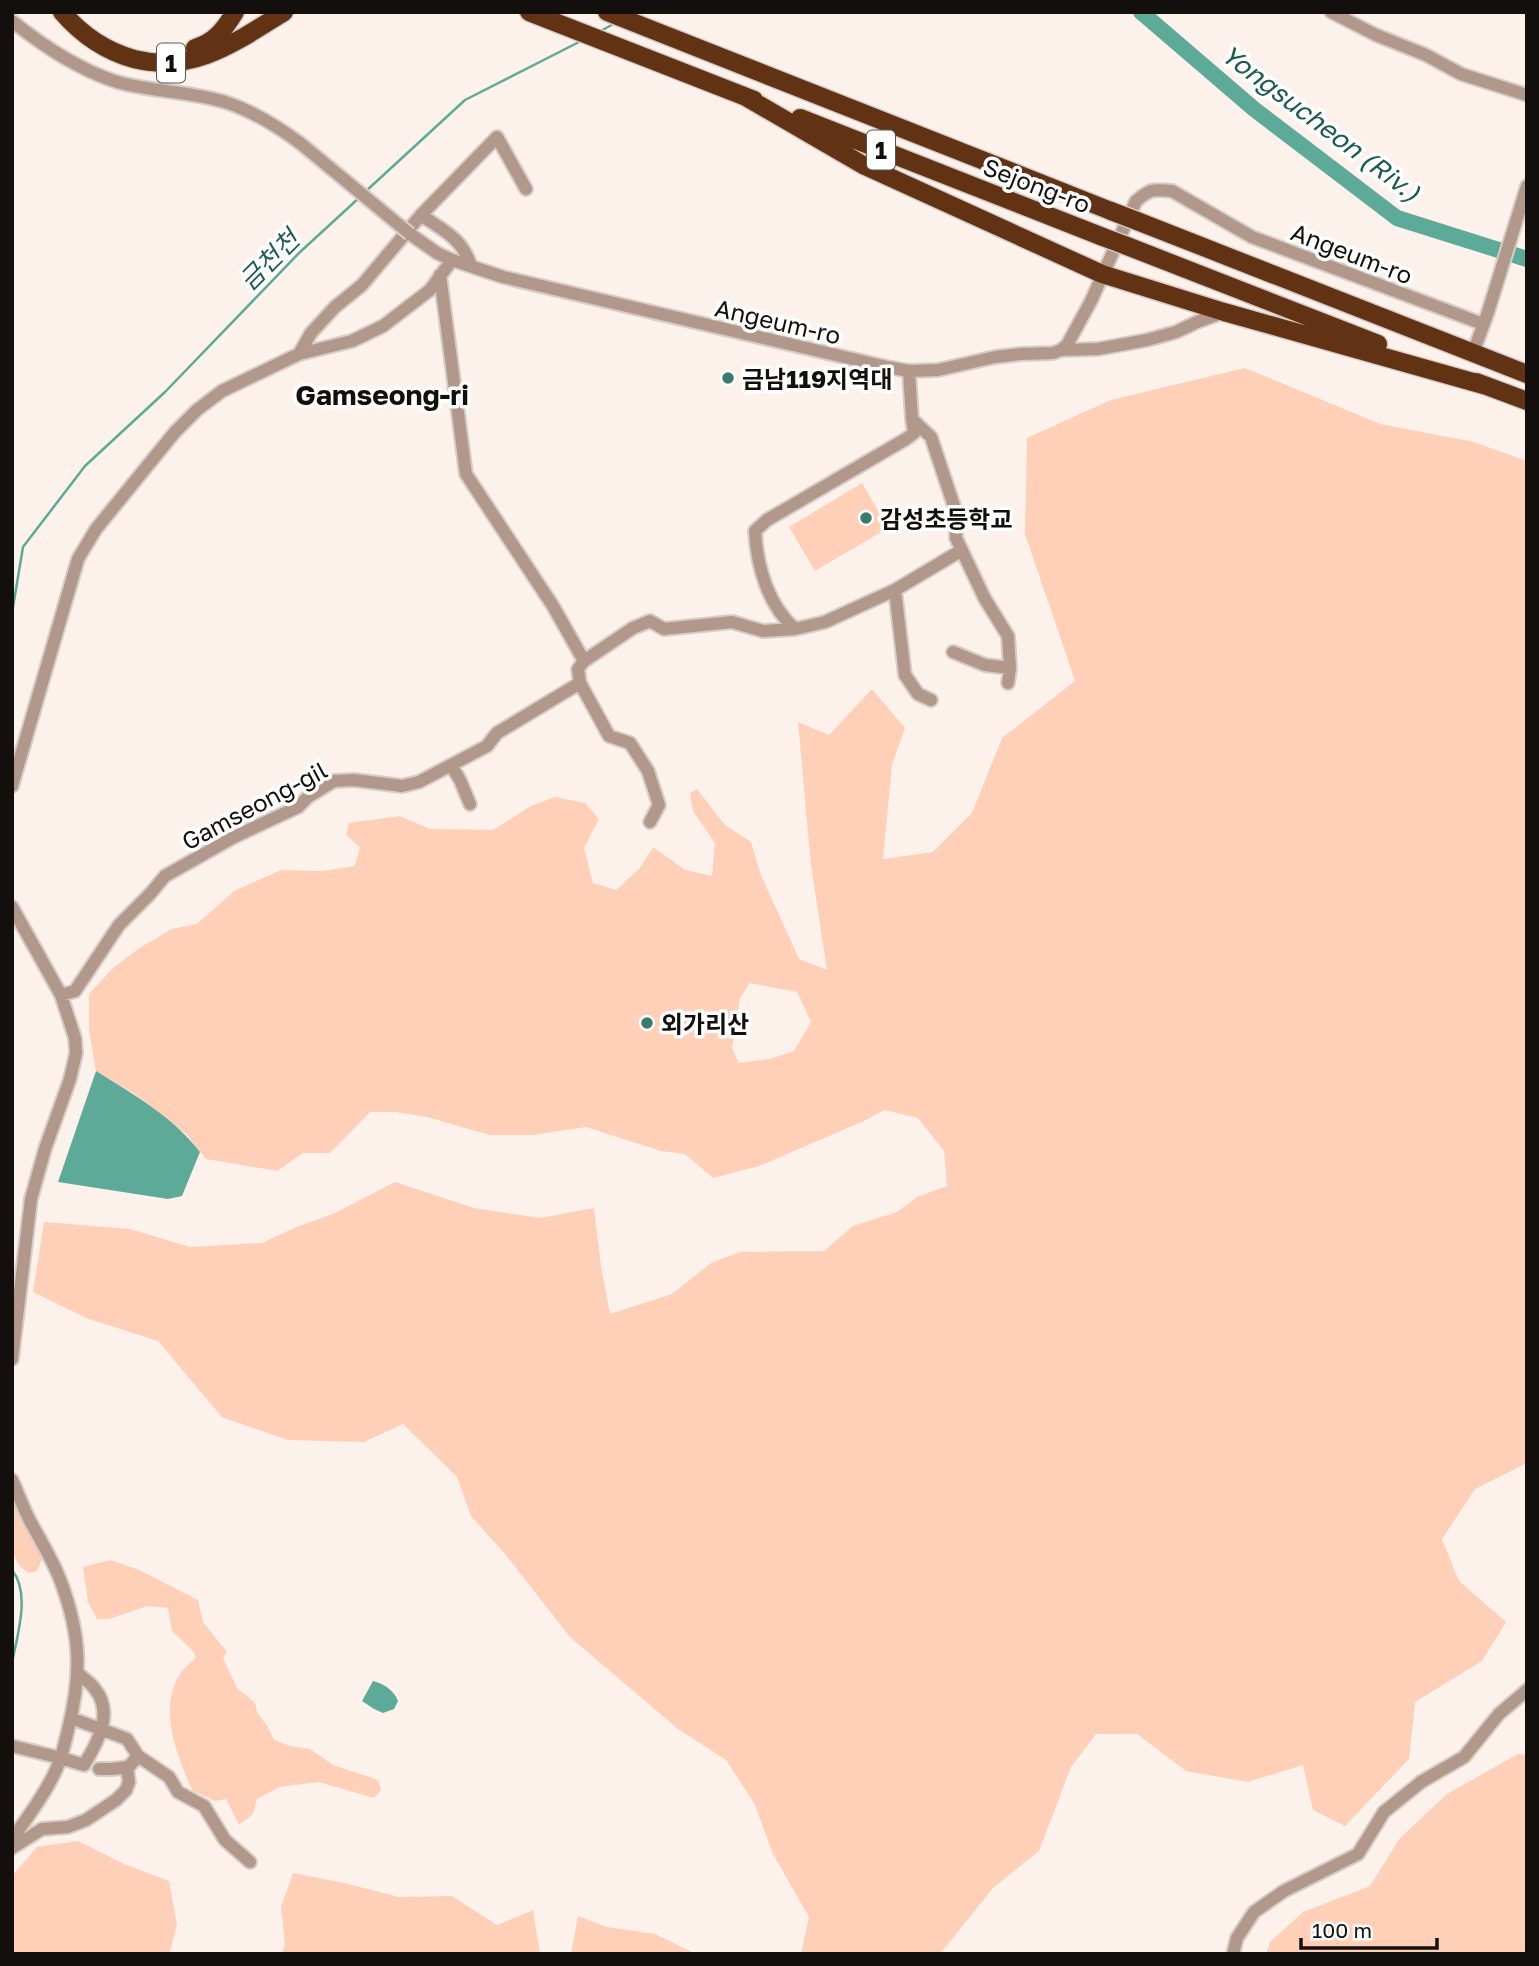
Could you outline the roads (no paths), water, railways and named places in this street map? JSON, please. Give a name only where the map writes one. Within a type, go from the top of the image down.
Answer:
[{"type":"highway","name":"1","points":[[62,12],[75,27],[94,41],[119,55],[153,64],[192,60],[214,52],[235,43],[284,12]]},
{"type":"highway","points":[[74,12],[89,28],[121,45],[152,53],[170,54],[209,44],[220,34],[234,12]]},
{"type":"highway","name":"Sejong-ro","points":[[529,12],[1527,401]]},
{"type":"highway","name":"Sejong-ro","points":[[607,12],[1527,374]]},
{"type":"highway","points":[[744,96],[863,165],[1102,274],[1224,312],[1487,386]]},
{"type":"street","points":[[1331,12],[1461,74],[1527,95]]},
{"type":"street","name":"Angeum-ro","points":[[12,21],[41,44],[89,71],[139,87],[225,102],[268,120],[410,234],[452,260],[503,278],[824,354],[909,371],[938,370],[995,357],[1053,353],[1061,350],[1067,345],[1091,300],[1136,201],[1147,191],[1164,190],[1172,191],[1252,237],[1483,324]]},
{"type":"street","points":[[299,354],[312,333],[334,307],[362,285],[421,215],[497,137],[526,189]]},
{"type":"street","points":[[1473,353],[1527,186]]},
{"type":"street","points":[[421,215],[459,241],[471,266]]},
{"type":"street","points":[[12,786],[78,559],[96,529],[175,432],[197,410],[222,391],[299,354],[352,341],[383,326],[430,290],[452,260]]},
{"type":"street","points":[[440,275],[467,474],[553,606],[583,661]]},
{"type":"street","points":[[1061,350],[1098,349],[1147,340],[1176,332],[1224,312]]},
{"type":"street","points":[[795,629],[778,610],[763,579],[756,553],[755,531],[767,520],[914,433],[909,371]]},
{"type":"street","points":[[912,419],[931,437],[955,509],[956,538],[985,599],[1008,636],[1008,683]]},
{"type":"street","points":[[650,822],[659,805],[648,771],[630,743],[609,736],[580,683],[578,668],[583,661],[633,628],[650,621],[664,629],[732,622],[763,631],[795,629],[825,622],[895,590],[962,550]]},
{"type":"street","points":[[895,590],[905,675],[918,694],[931,699]]},
{"type":"street","points":[[953,652],[985,665],[1010,668]]},
{"type":"street","name":"Gamseong-gil","points":[[61,995],[75,991],[119,925],[165,876],[232,838],[298,807],[334,780],[402,786],[419,782],[487,746],[497,733],[580,683]]},
{"type":"street","points":[[451,765],[470,804]]},
{"type":"street","points":[[12,907],[61,995],[75,1038],[76,1053],[31,1199],[12,1359]]},
{"type":"street","points":[[12,1480],[61,1580],[73,1622],[79,1674],[61,1758],[45,1791],[12,1839]]},
{"type":"street","points":[[79,1674],[95,1689],[105,1706],[105,1718],[93,1751],[84,1765]]},
{"type":"street","points":[[1233,1954],[1237,1938],[1254,1912],[1284,1891],[1358,1854],[1384,1812],[1421,1782],[1464,1757],[1499,1714],[1527,1690]]},
{"type":"street","points":[[71,1718],[127,1740],[138,1756],[169,1777],[178,1792],[204,1806],[225,1840],[250,1862]]},
{"type":"street","points":[[12,1746],[99,1769],[128,1767],[138,1756]]},
{"type":"street","points":[[12,1848],[42,1829],[68,1827],[86,1820],[116,1800],[126,1790],[129,1782],[128,1767]]},
{"type":"street","points":[[99,1769],[105,1782]]},
{"type":"waterway","name":"Yongsucheon (Riv.)","points":[[1141,12],[1254,109],[1397,218],[1527,259]]},
{"type":"waterway","name":"금천천","points":[[599,32],[615,23]]},
{"type":"waterway","name":"금천천","points":[[365,192],[465,100],[581,41]]},
{"type":"waterway","name":"금천천","points":[[12,613],[23,547],[85,466],[165,392],[299,253],[360,197]]},
{"type":"waterway","name":"금천천","points":[[12,1570],[18,1579],[22,1602],[12,1663]]},
{"type":"place","name":"금남119지역대","points":[[728,378]]},
{"type":"place","name":"감성초등학교","points":[[866,518]]},
{"type":"place","name":"외가리산","points":[[647,1023]]},
{"type":"district","name":"Gamseong-ri","points":[[382,394]]}]
